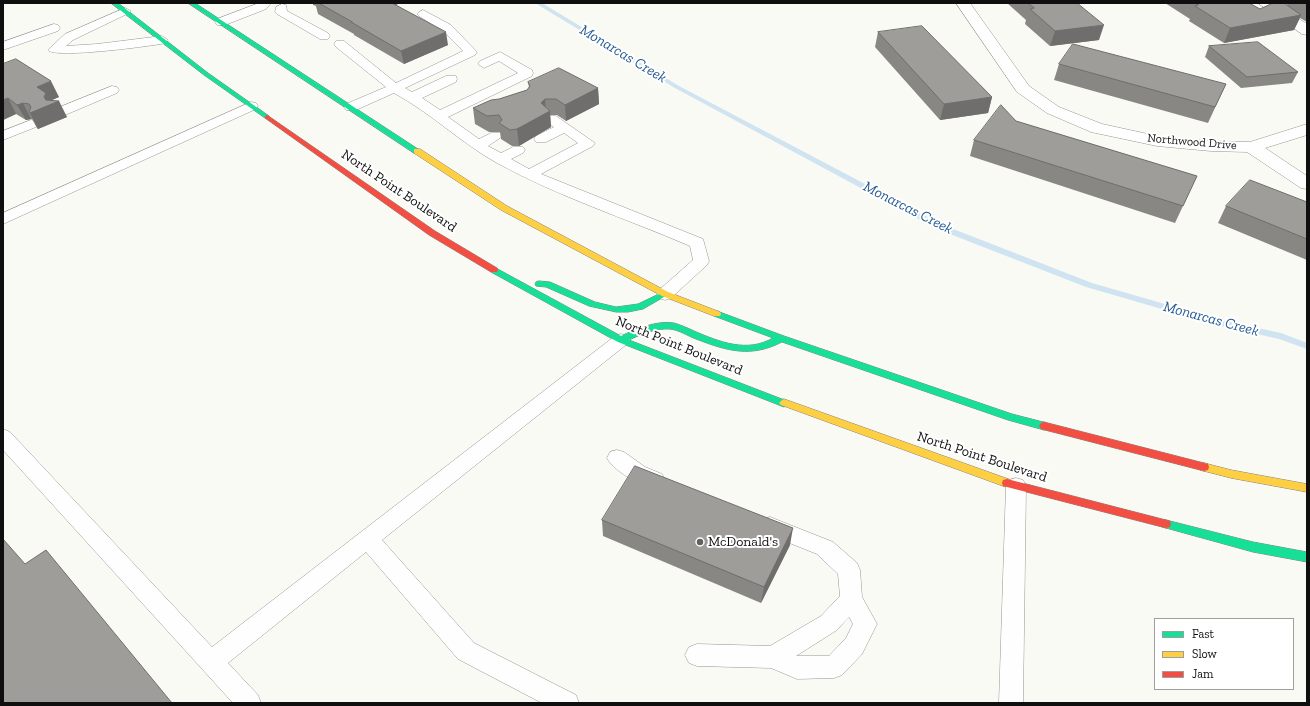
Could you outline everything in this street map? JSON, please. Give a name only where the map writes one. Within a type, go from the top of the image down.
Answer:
[{"type":"main road","name":"North Point Boulevard","points":[[114,3],[251,106],[432,233],[521,286],[621,340],[772,399],[1016,486],[1253,547],[1307,557]]},
{"type":"main road","points":[[191,3],[504,208],[665,294],[781,338],[1011,417],[1232,474],[1307,488]]},
{"type":"main road","points":[[521,286],[534,283],[547,284],[596,306],[618,310],[640,307],[665,294]]},
{"type":"main road","points":[[621,340],[650,326],[662,325],[673,326],[735,349],[750,350],[767,347],[781,338]]},
{"type":"street","name":"Northwood Drive","points":[[963,3],[1023,90],[1053,110],[1097,128],[1157,141],[1211,146],[1251,147],[1307,129]]},
{"type":"street","points":[[1265,3],[1307,31]]},
{"type":"street","points":[[1251,147],[1307,184]]},
{"type":"lane","points":[[221,22],[263,5],[288,5]]},
{"type":"lane","points":[[288,5],[281,12],[324,36]]},
{"type":"lane","points":[[125,11],[69,38],[54,50],[97,48],[162,40]]},
{"type":"lane","points":[[351,107],[471,52],[447,28],[423,14]]},
{"type":"lane","points":[[3,46],[54,28]]},
{"type":"lane","points":[[340,44],[395,88],[413,96],[500,159],[573,195],[660,226],[697,243],[701,261],[665,294]]},
{"type":"lane","points":[[439,116],[504,90],[526,73],[500,56],[484,64]]},
{"type":"lane","points":[[413,96],[452,79]]},
{"type":"lane","points":[[60,112],[112,90]]},
{"type":"lane","points":[[3,220],[251,106]]},
{"type":"lane","points":[[530,174],[588,142],[551,119]]},
{"type":"lane","points":[[458,130],[473,123]]},
{"type":"lane","points":[[3,136],[31,124]]},
{"type":"lane","points":[[541,139],[564,128]]},
{"type":"lane","points":[[479,145],[496,136]]},
{"type":"lane","points":[[500,159],[518,150]]},
{"type":"lane","points":[[211,662],[621,340]]},
{"type":"lane","points":[[3,438],[249,703]]},
{"type":"lane","points":[[617,458],[638,473],[674,487]]},
{"type":"lane","points":[[1011,703],[1016,486]]},
{"type":"lane","points":[[697,655],[774,656],[797,668],[834,667],[854,646],[865,624],[852,599],[849,570],[825,548],[753,519]]},
{"type":"lane","points":[[368,539],[466,651],[567,703]]},
{"type":"lane","points":[[774,656],[829,623],[852,599]]},
{"type":"building","points":[[319,3],[392,3],[446,32],[401,51]]},
{"type":"building","points":[[1028,3],[1077,3],[1104,25],[1055,31],[1030,9],[1034,8]]},
{"type":"building","points":[[1195,3],[1249,3],[1260,9],[1273,3],[1284,3],[1301,15],[1230,28],[1195,6],[1198,5]]},
{"type":"building","points":[[922,26],[992,97],[944,104],[878,32]]},
{"type":"building","points":[[1258,42],[1298,72],[1247,77],[1209,46]]},
{"type":"building","points":[[1073,44],[1226,84],[1215,107],[1059,64]]},
{"type":"building","points":[[16,59],[51,81],[37,87],[46,93],[44,97],[46,100],[59,101],[30,113],[31,107],[29,104],[23,103],[17,105],[8,98],[3,100],[3,64]]},
{"type":"building","points":[[559,68],[598,88],[565,105],[556,99],[545,99],[541,103],[550,111],[517,129],[510,130],[499,123],[502,120],[499,115],[487,116],[473,108],[491,100],[527,90],[530,86],[528,82]]},
{"type":"building","points":[[1001,105],[1016,121],[1197,176],[1183,206],[974,140]]},
{"type":"building","points":[[1250,180],[1307,202],[1307,239],[1226,206]]},
{"type":"building","points":[[635,466],[793,528],[764,587],[602,520]]},
{"type":"building","points":[[3,539],[25,564],[46,550],[172,703],[3,703]]},
{"type":"waterway","name":"Monarcas Creek","points":[[538,3],[677,87],[940,227],[1089,285],[1217,322],[1281,336],[1307,346]]},
{"type":"traffic: fast","points":[[114,3],[206,74],[267,117]]},
{"type":"traffic: fast","points":[[191,3],[417,151]]},
{"type":"traffic: fast","points":[[494,270],[621,340],[784,403]]},
{"type":"traffic: fast","points":[[539,284],[547,284],[581,300],[604,308],[616,309],[640,307],[665,294]]},
{"type":"traffic: fast","points":[[717,314],[781,338],[1011,417],[1044,426]]},
{"type":"traffic: fast","points":[[621,340],[646,329],[659,326],[673,326],[713,342],[741,349],[768,345],[781,338]]},
{"type":"traffic: fast","points":[[1166,524],[1253,547],[1307,557]]},
{"type":"traffic: slow","points":[[417,151],[504,208],[665,294],[717,314]]},
{"type":"traffic: slow","points":[[784,403],[1007,483]]},
{"type":"traffic: slow","points":[[1204,467],[1231,474],[1307,488]]},
{"type":"traffic: jam","points":[[267,117],[432,233],[494,270]]},
{"type":"traffic: jam","points":[[1044,426],[1204,467]]},
{"type":"traffic: jam","points":[[1007,483],[1166,524]]},
{"type":"place","name":"McDonald's","points":[[700,542]]}]
